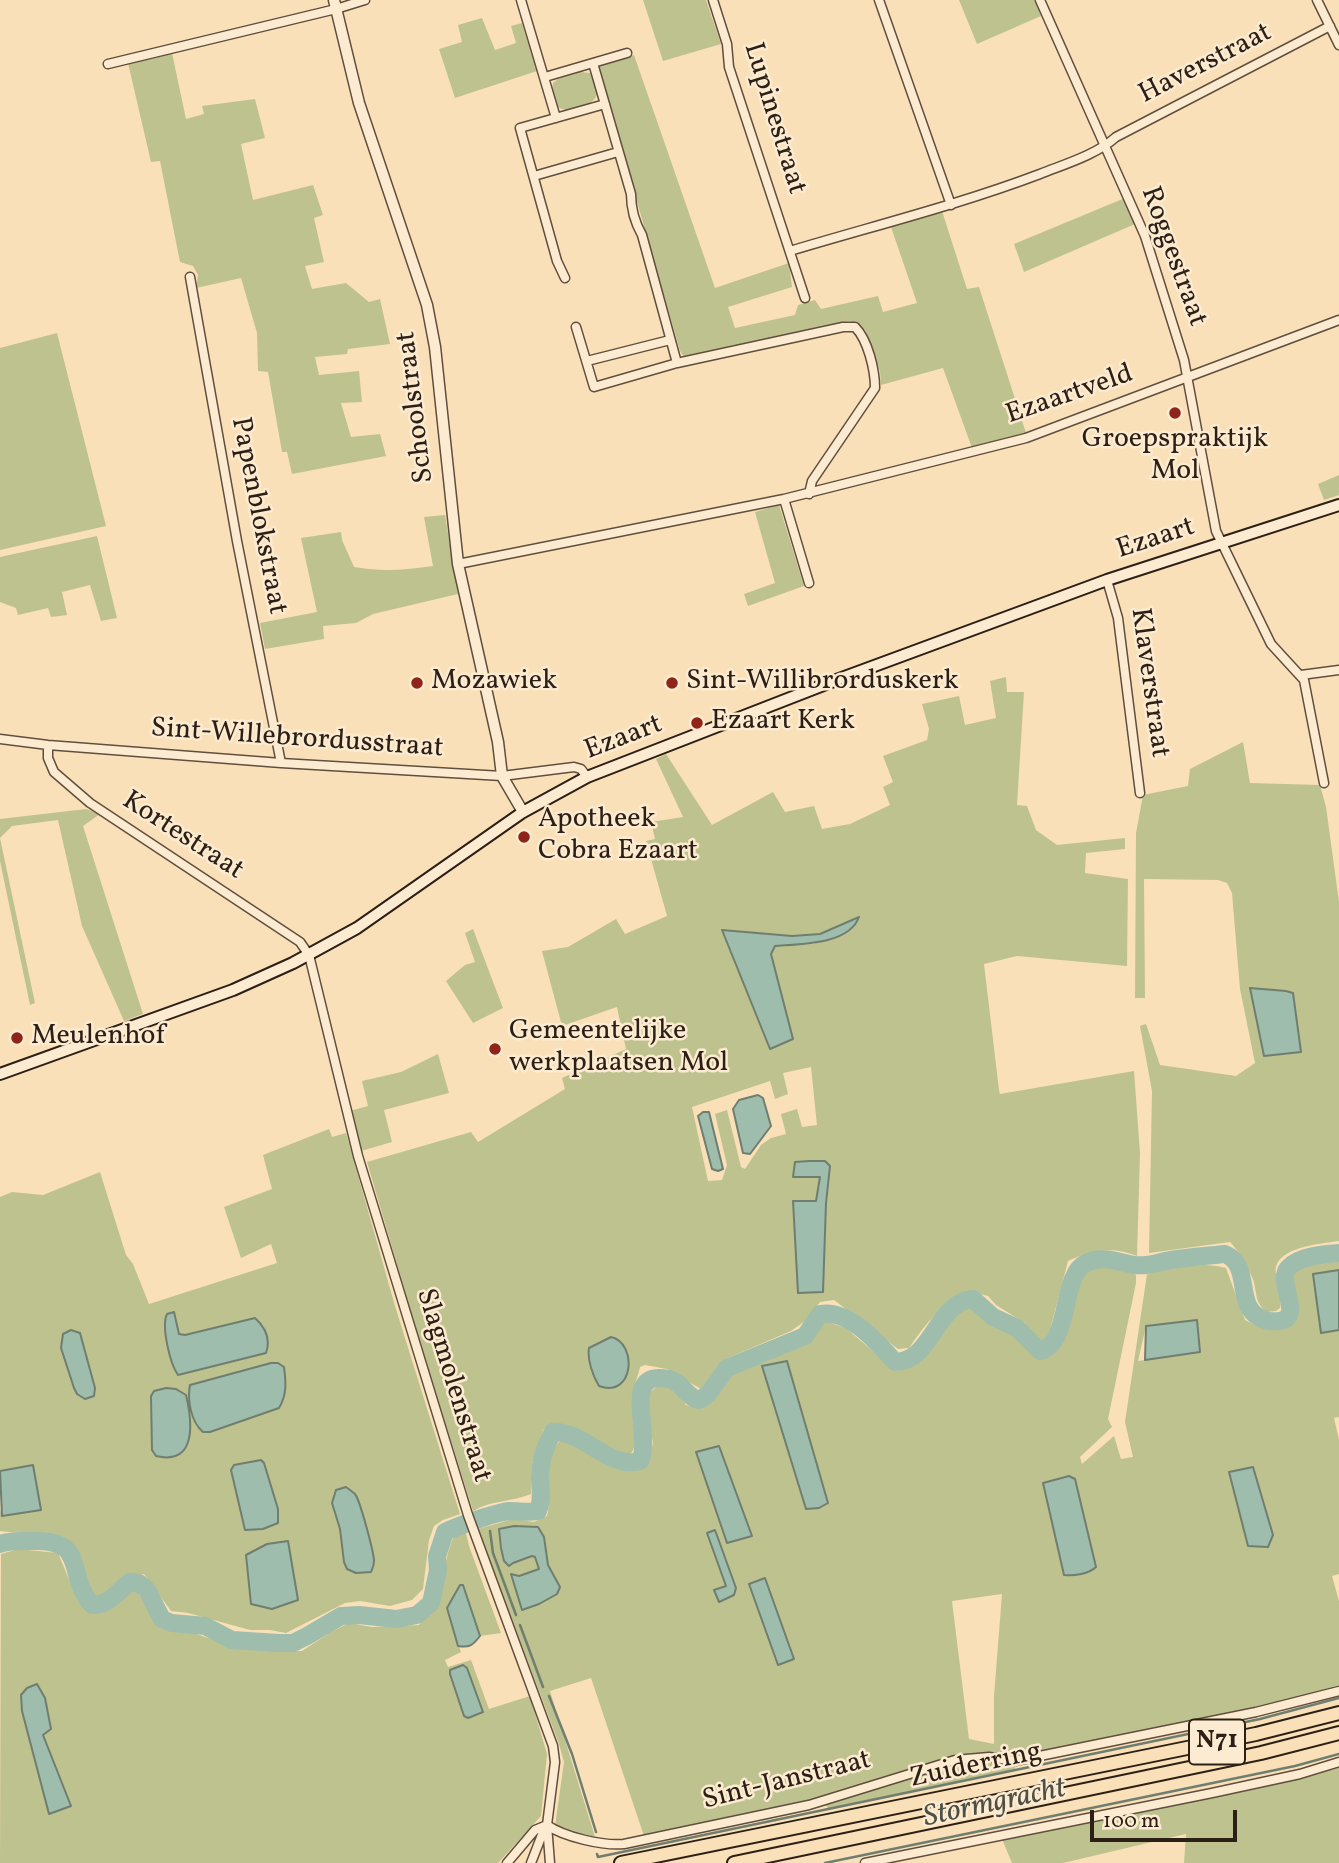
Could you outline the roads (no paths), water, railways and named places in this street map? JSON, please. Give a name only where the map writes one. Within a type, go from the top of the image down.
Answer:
[{"type":"highway","name":"Zuiderring","points":[[621,1863],[1256,1734],[1339,1713]]},
{"type":"highway","name":"Zuiderring","points":[[734,1863],[1261,1753],[1339,1733]]},
{"type":"main road","name":"Ezaart","points":[[0,1074],[233,990],[309,955],[357,928],[523,812],[587,777],[839,679],[1107,580],[1339,505]]},
{"type":"street","points":[[108,64],[335,5],[365,0]]},
{"type":"street","points":[[521,0],[555,118]]},
{"type":"street","name":"Lupinestraat","points":[[713,0],[727,44],[729,67],[805,298]]},
{"type":"street","points":[[879,0],[951,205]]},
{"type":"street","name":"Roggestraat","points":[[1040,0],[1145,236],[1188,378],[1216,531],[1271,643],[1301,675]]},
{"type":"street","points":[[1317,0],[1339,45]]},
{"type":"street","name":"Schoolstraat","points":[[335,5],[359,103],[427,304],[435,347],[458,565],[498,742],[502,776],[523,812]]},
{"type":"street","name":"Haverstraat","points":[[790,251],[993,192],[1106,147],[1116,137],[1330,26]]},
{"type":"street","points":[[545,77],[627,53]]},
{"type":"street","points":[[593,63],[631,194],[631,207],[642,235],[677,363]]},
{"type":"street","points":[[565,278],[556,261],[520,128],[605,104]]},
{"type":"street","points":[[534,176],[618,152]]},
{"type":"street","name":"Papenblokstraat","points":[[190,277],[237,541],[281,763]]},
{"type":"street","name":"Ezaartveld","points":[[458,565],[809,494],[1026,438],[1339,320]]},
{"type":"street","points":[[576,327],[594,387],[677,363],[843,327],[855,327],[862,333],[875,380],[872,394],[812,481],[809,494]]},
{"type":"street","points":[[587,361],[670,340]]},
{"type":"street","points":[[784,499],[809,583]]},
{"type":"street","name":"Klaverstraat","points":[[1107,580],[1114,598],[1122,638],[1140,793]]},
{"type":"street","points":[[1324,783],[1307,688],[1301,675],[1339,670]]},
{"type":"street","name":"Sint-Willebrordusstraat","points":[[0,738],[48,745],[281,763],[502,776],[574,767],[581,769],[587,777]]},
{"type":"street","name":"Kortestraat","points":[[48,745],[48,758],[54,772],[90,803],[300,943],[309,955]]},
{"type":"street","name":"Slagmolenstraat","points":[[309,955],[358,1156],[468,1515],[553,1746],[555,1762],[547,1825],[550,1863]]},
{"type":"street","name":"Sint-Janstraat","points":[[547,1825],[560,1832],[604,1844],[624,1844],[809,1805],[955,1760],[972,1757],[1016,1761],[1028,1759],[1256,1712],[1339,1691]]},
{"type":"street","points":[[865,1863],[1224,1790],[1339,1762]]},
{"type":"street","points":[[507,1863],[535,1830],[547,1825]]},
{"type":"street","name":"Slagmolenstraat","points":[[531,1863],[541,1832],[547,1825]]},
{"type":"waterway","points":[[0,1544],[32,1541],[62,1546],[69,1552],[84,1594],[92,1605],[108,1601],[130,1582],[139,1583],[147,1590],[162,1619],[172,1623],[205,1626],[232,1640],[293,1643],[341,1616],[396,1619],[417,1615],[431,1603],[438,1570],[437,1556],[445,1532],[504,1512],[538,1511],[542,1459],[553,1432],[575,1437],[618,1460],[640,1461],[643,1449],[641,1393],[645,1384],[654,1379],[669,1379],[700,1400],[708,1394],[727,1368],[805,1336],[820,1314],[831,1314],[852,1322],[895,1362],[918,1353],[950,1310],[973,1299],[993,1317],[1017,1328],[1040,1351],[1050,1345],[1057,1335],[1072,1281],[1078,1270],[1092,1261],[1104,1259],[1144,1265],[1225,1254],[1233,1259],[1238,1267],[1247,1304],[1252,1311],[1269,1321],[1280,1321],[1290,1313],[1285,1281],[1288,1268],[1305,1258],[1339,1253]]},
{"type":"waterway","points":[[487,1518],[488,1524]]},
{"type":"waterway","points":[[490,1531],[493,1553],[516,1615]]},
{"type":"waterway","points":[[520,1625],[543,1687]]},
{"type":"waterway","points":[[549,1696],[572,1754],[596,1832]]},
{"type":"waterway","points":[[597,1854],[598,1857],[1260,1719],[1339,1698]]},
{"type":"waterway","name":"Stormgracht","points":[[825,1863],[1295,1766],[1339,1754]]},
{"type":"place","name":"Groepspraktijk Mol","points":[[1175,413]]},
{"type":"place","name":"Mozawiek","points":[[417,683]]},
{"type":"place","name":"Sint-Willibrorduskerk","points":[[672,683]]},
{"type":"place","name":"Ezaart Kerk","points":[[697,723]]},
{"type":"place","name":"Apotheek Cobra Ezaart","points":[[524,837]]},
{"type":"place","name":"Meulenhof","points":[[17,1038]]},
{"type":"place","name":"Gemeentelijke werkplaatsen Mol","points":[[495,1049]]}]
